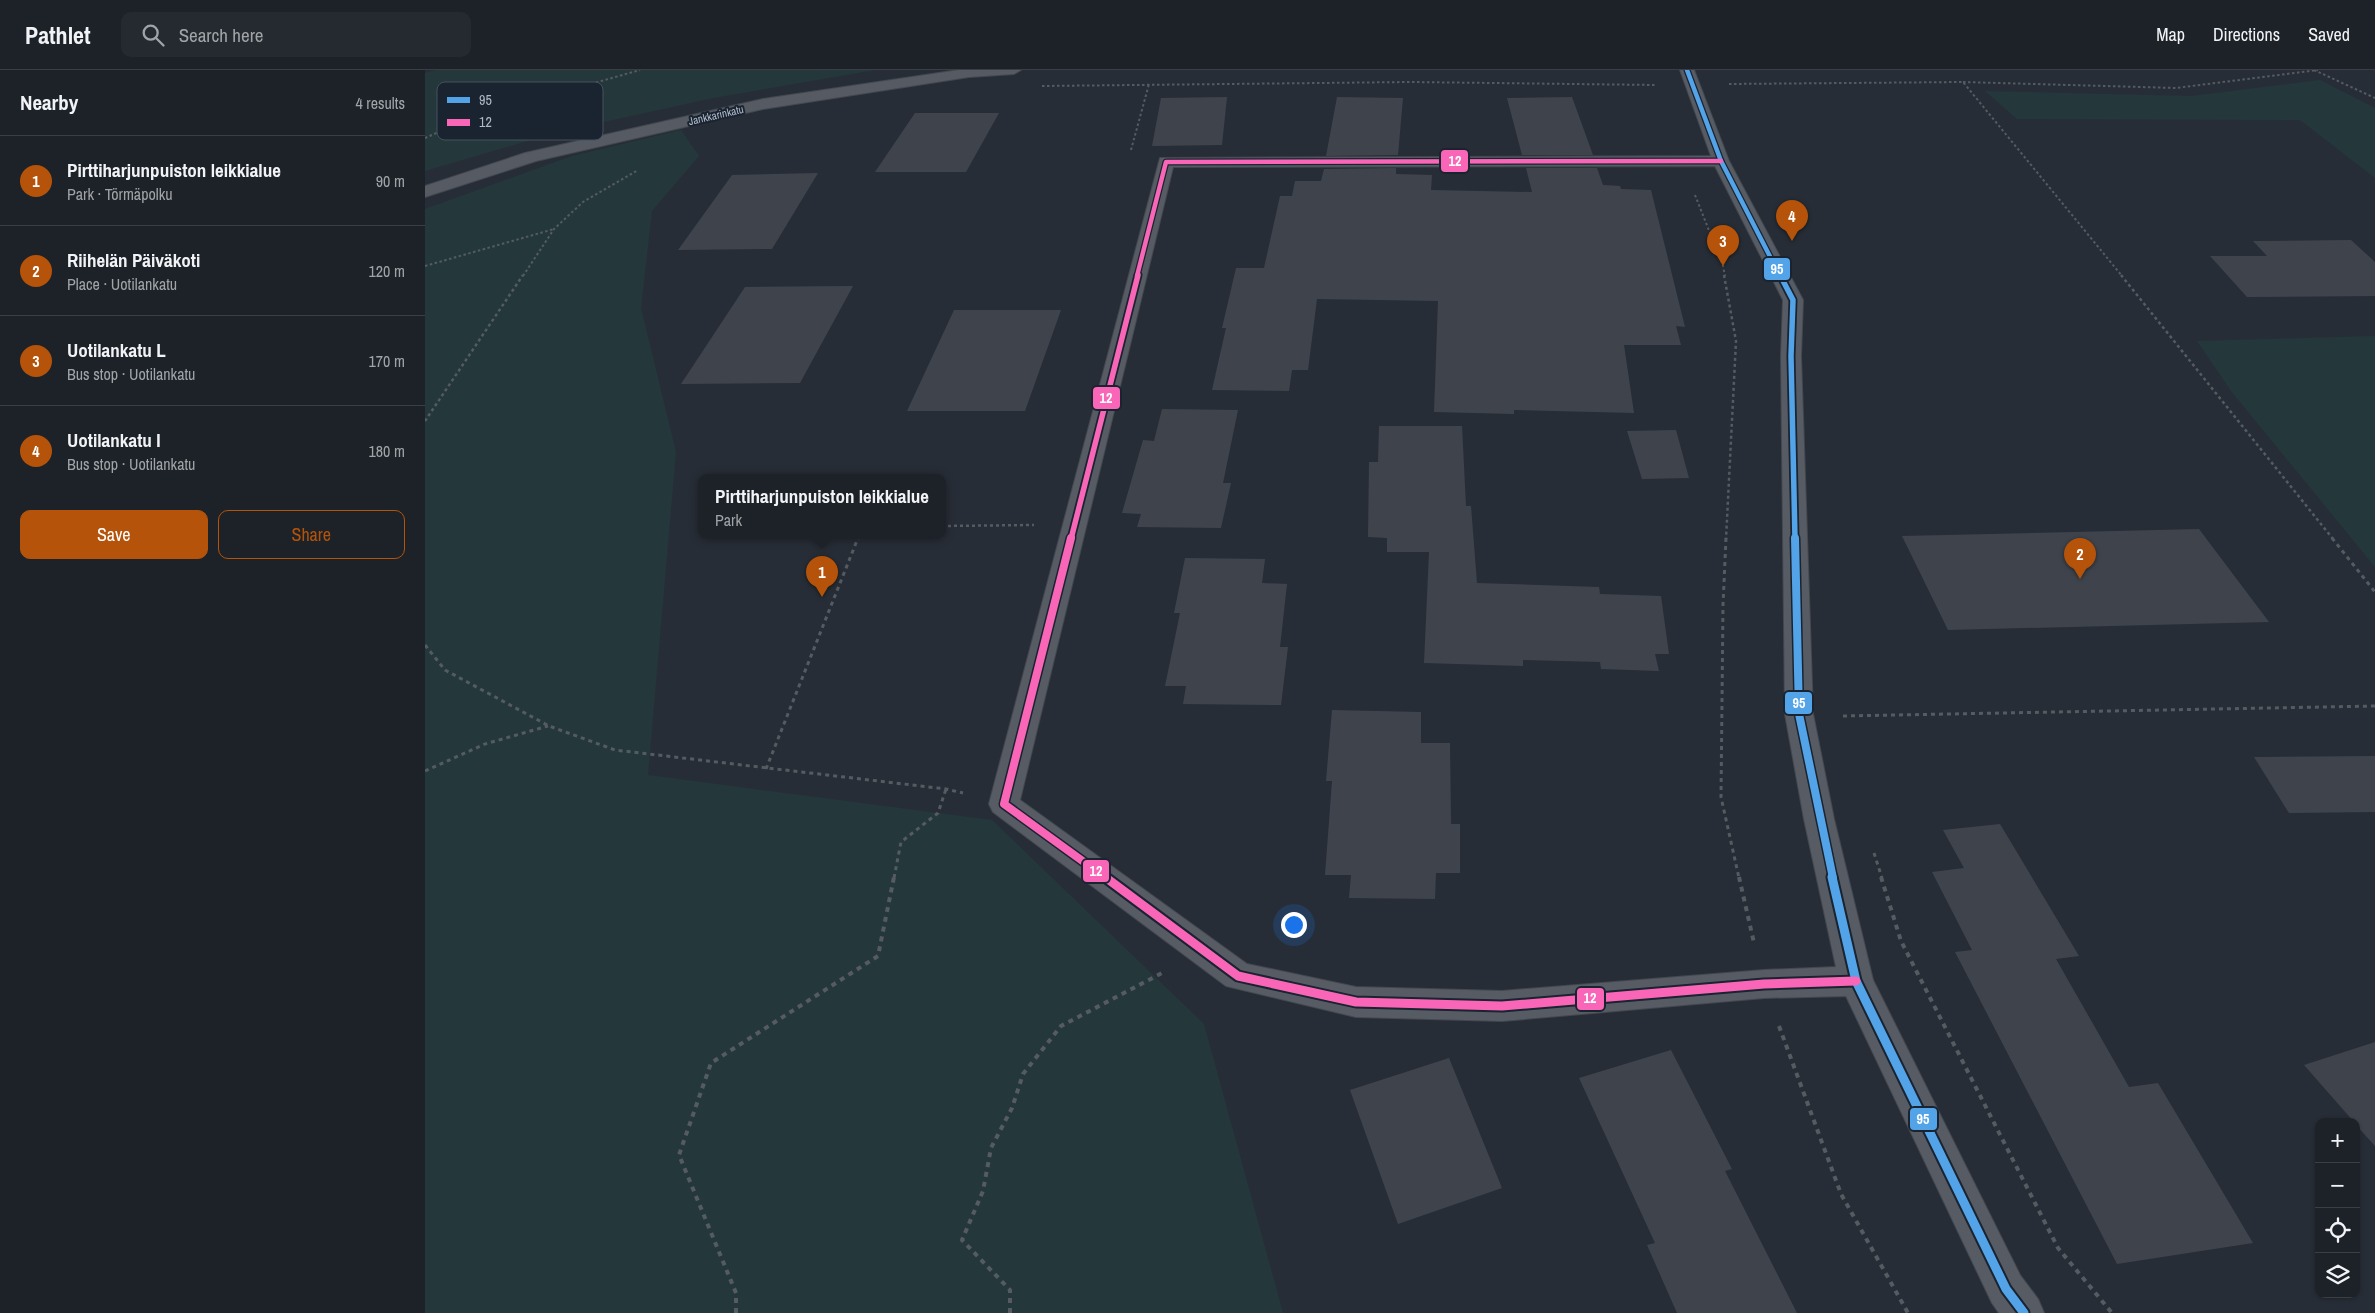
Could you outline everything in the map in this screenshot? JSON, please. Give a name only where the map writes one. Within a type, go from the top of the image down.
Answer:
[{"type":"street","name":"Jankkarinkatu","points":[[425,192],[531,157],[763,104],[969,73],[1014,70]]},
{"type":"street","points":[[1689,76],[1721,161],[1793,300],[1791,356],[1799,714],[1819,819],[1856,981],[2006,1289],[2024,1313]]},
{"type":"street","points":[[1721,161],[1166,162],[1077,525],[1004,804],[1212,955],[1238,976],[1356,1002],[1502,1006],[1764,984],[1856,981]]},
{"type":"path","points":[[598,82],[640,70]]},
{"type":"path","points":[[2314,70],[2375,98]]},
{"type":"path","points":[[1041,86],[1401,82],[1653,85],[1689,76],[2176,88],[2318,70]]},
{"type":"path","points":[[1963,82],[2033,164],[2375,592]]},
{"type":"path","points":[[1653,85],[1656,93]]},
{"type":"path","points":[[425,138],[437,133]]},
{"type":"path","points":[[1681,161],[1723,266],[1736,341],[1723,605],[1721,797],[1764,984],[1841,1194],[1908,1313]]},
{"type":"path","points":[[425,421],[554,229],[583,202],[636,170],[646,167]]},
{"type":"path","points":[[425,266],[554,229]]},
{"type":"path","points":[[946,526],[1077,525]]},
{"type":"path","points":[[766,769],[858,539]]},
{"type":"path","points":[[425,645],[445,670],[549,726],[615,750],[947,789],[1004,804]]},
{"type":"path","points":[[1799,714],[1842,716],[2375,706]]},
{"type":"path","points":[[425,771],[439,763],[504,736],[549,726]]},
{"type":"path","points":[[736,1313],[736,1293],[679,1155],[711,1063],[878,956],[901,842],[938,813],[947,789]]},
{"type":"path","points":[[1873,848],[1901,941],[2058,1248],[2112,1313]]},
{"type":"path","points":[[1010,1313],[1010,1290],[962,1240],[983,1191],[991,1148],[1012,1108],[1023,1074],[1061,1026],[1154,975],[1212,955]]},
{"type":"green space","points":[[436,70],[875,70],[713,98],[603,122],[603,82],[437,82],[437,140],[531,140],[425,171],[425,73]]},
{"type":"green space","points":[[2320,80],[2375,108],[2375,178],[2300,120],[2017,119],[1985,91],[2192,96]]},
{"type":"green space","points":[[681,130],[699,156],[652,211],[641,308],[676,452],[648,775],[992,820],[1204,1024],[1283,1313],[425,1313],[425,209],[572,156]]},
{"type":"green space","points":[[2375,336],[2375,567],[2231,391],[2197,341]]},
{"type":"building","points":[[1227,97],[1222,145],[1152,146],[1161,98]]},
{"type":"building","points":[[1337,97],[1403,98],[1398,155],[1326,156]]},
{"type":"building","points":[[1572,97],[1593,155],[1522,155],[1507,98]]},
{"type":"building","points":[[915,113],[999,113],[966,172],[875,172]]},
{"type":"building","points":[[1396,168],[1396,174],[1432,175],[1431,190],[1532,192],[1526,168],[1597,168],[1603,185],[1620,186],[1621,189],[1651,190],[1685,327],[1676,326],[1681,345],[1624,345],[1634,413],[1514,410],[1514,414],[1434,412],[1438,301],[1317,299],[1308,370],[1292,370],[1289,391],[1212,390],[1226,328],[1222,328],[1236,268],[1264,268],[1280,196],[1292,196],[1295,181],[1321,181],[1324,169]]},
{"type":"building","points":[[818,173],[772,249],[678,250],[732,175]]},
{"type":"building","points":[[2351,240],[2375,262],[2375,296],[2247,297],[2210,256],[2267,256],[2253,241]]},
{"type":"building","points":[[853,286],[800,383],[681,384],[745,287]]},
{"type":"building","points":[[954,310],[1061,310],[1025,411],[907,411]]},
{"type":"building","points":[[1162,409],[1238,410],[1223,483],[1231,483],[1221,528],[1137,527],[1141,514],[1122,513],[1143,440],[1154,441]]},
{"type":"building","points":[[1379,426],[1462,426],[1466,506],[1471,506],[1477,583],[1599,587],[1600,594],[1661,596],[1669,654],[1655,654],[1659,671],[1601,669],[1600,662],[1523,660],[1523,666],[1424,663],[1429,552],[1387,552],[1387,538],[1368,537],[1369,462],[1378,462]]},
{"type":"building","points":[[1676,430],[1689,478],[1642,479],[1627,431]]},
{"type":"building","points":[[2199,529],[2269,622],[1948,630],[1902,536]]},
{"type":"building","points":[[1185,558],[1265,559],[1262,583],[1287,584],[1280,647],[1288,647],[1281,705],[1183,704],[1186,686],[1165,686],[1180,613],[1174,613]]},
{"type":"building","points":[[1332,710],[1421,712],[1421,743],[1450,743],[1451,824],[1460,824],[1460,873],[1436,873],[1435,899],[1349,898],[1351,875],[1325,875],[1332,781],[1326,781]]},
{"type":"building","points":[[2375,756],[2375,812],[2289,813],[2254,757]]},
{"type":"building","points":[[2000,824],[2079,956],[2056,959],[2129,1087],[2158,1083],[2253,1243],[2117,1264],[1955,952],[1972,950],[1932,872],[1964,868],[1943,830]]},
{"type":"building","points":[[2375,1042],[2375,1146],[2360,1129],[2360,1118],[2350,1118],[2304,1065]]},
{"type":"building","points":[[1671,1050],[1732,1169],[1725,1171],[1797,1313],[1677,1313],[1647,1245],[1655,1243],[1579,1078]]},
{"type":"building","points":[[1449,1058],[1502,1188],[1398,1224],[1350,1090]]},
{"type":"transit line","name":"95","points":[[1687,70],[1721,161],[1793,300],[1791,356],[1799,714],[1819,819],[1856,981],[2006,1289],[2024,1313]]},
{"type":"transit line","name":"12","points":[[1721,161],[1166,162],[1004,804],[1212,955],[1238,976],[1356,1002],[1502,1006],[1764,984],[1856,981]]},
{"type":"place","name":"Uotilankatu I","points":[[1792,241]]},
{"type":"place","name":"Uotilankatu L","points":[[1723,266]]},
{"type":"place","name":"Riihelän Päiväkoti","points":[[2080,579]]},
{"type":"place","name":"Pirttiharjunpuiston leikkialue","points":[[822,597]]}]
